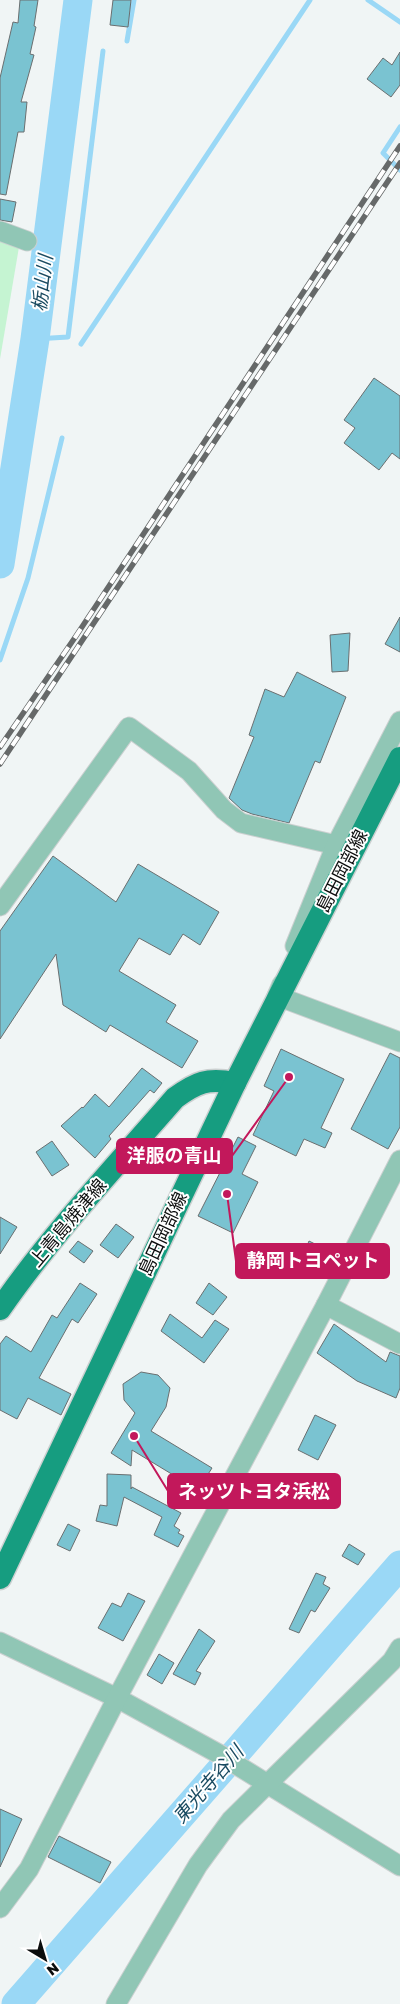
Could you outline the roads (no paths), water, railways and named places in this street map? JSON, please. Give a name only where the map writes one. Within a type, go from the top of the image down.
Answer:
[{"type":"main road","name":"島田岡部線","points":[[0,1578],[7,1546],[277,996],[400,758]]},
{"type":"main road","name":"上青島焼津線","points":[[0,1309],[25,1274],[76,1212],[175,1098],[190,1086],[215,1079],[235,1083]]},
{"type":"street","points":[[0,232],[27,241]]},
{"type":"street","points":[[400,721],[336,845],[306,915],[277,996],[400,1042]]},
{"type":"street","points":[[0,906],[129,727],[189,771],[224,810],[241,823],[336,845]]},
{"type":"street","points":[[0,1908],[29,1869],[117,1698],[326,1305],[400,1160]]},
{"type":"street","points":[[326,1305],[400,1344]]},
{"type":"street","points":[[0,1642],[117,1698],[218,1754],[268,1783],[400,1866]]},
{"type":"street","points":[[116,2004],[198,1865],[231,1820],[392,1661],[400,1648]]},
{"type":"waterway","name":"栃山川","points":[[0,564],[35,339],[78,0]]},
{"type":"waterway","points":[[127,41],[134,0]]},
{"type":"waterway","points":[[81,344],[310,0]]},
{"type":"waterway","points":[[368,0],[400,22]]},
{"type":"waterway","points":[[35,339],[68,337],[103,51]]},
{"type":"waterway","points":[[400,127],[383,153],[400,170]]},
{"type":"waterway","points":[[0,660],[28,578],[62,438]]},
{"type":"waterway","name":"東光寺谷川","points":[[16,2004],[400,1565]]},
{"type":"railway","points":[[0,747],[76,636],[400,146]]},
{"type":"railway","points":[[0,764],[400,163]]},
{"type":"place","name":"洋服の青山","points":[[289,1077]]},
{"type":"place","name":"静岡トヨペット","points":[[227,1194]]},
{"type":"place","name":"ネッツトヨタ浜松","points":[[134,1436]]}]
